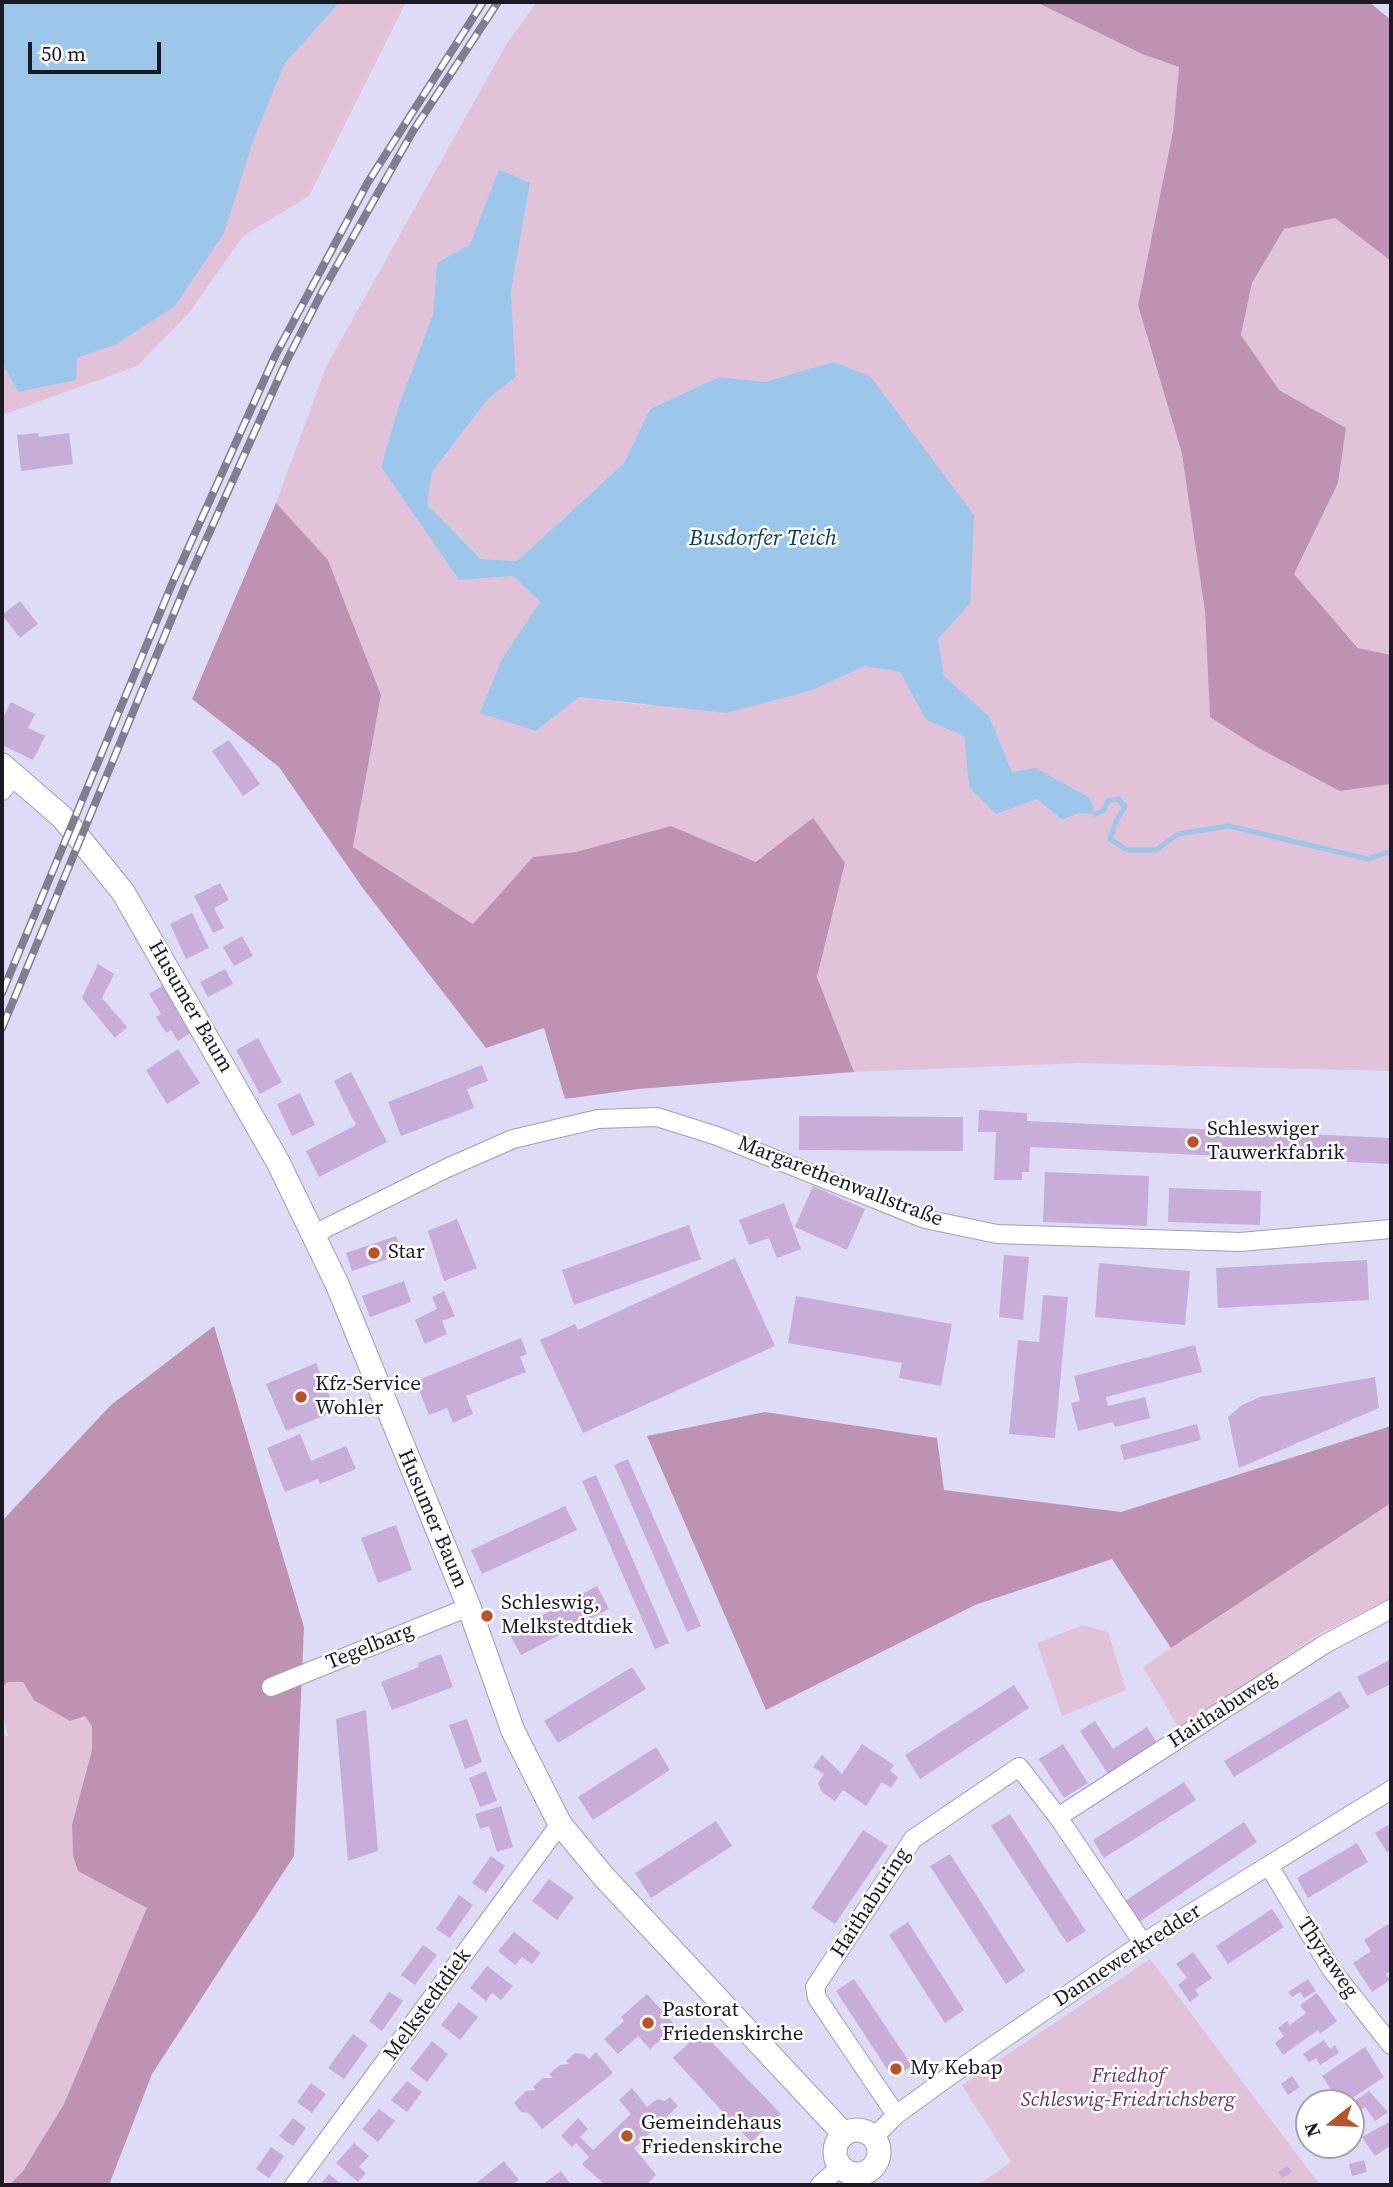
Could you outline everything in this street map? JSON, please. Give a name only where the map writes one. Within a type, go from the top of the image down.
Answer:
[{"type":"street","name":"Husumer Baum","points":[[6,777],[62,817],[123,892],[238,1088],[314,1234],[469,1607],[513,1731],[559,1824],[604,1877],[843,2133]]},
{"type":"street","name":"Margarethenwallstraße","points":[[314,1234],[447,1167],[513,1139],[598,1119],[657,1117],[717,1136],[925,1219],[998,1234],[1240,1242],[1391,1229]]},
{"type":"street","name":"Tegelbarg","points":[[271,1687],[469,1607]]},
{"type":"street","name":"Haithabuweg","points":[[1058,1817],[1325,1644],[1391,1609]]},
{"type":"street","name":"Haithaburing","points":[[896,2115],[817,1998],[816,1987],[913,1839],[1019,1767],[1058,1817],[1143,1944]]},
{"type":"street","name":"Dannewerkredder","points":[[875,2136],[896,2115],[1143,1944],[1391,1790]]},
{"type":"street","name":"Melkstedtdiek","points":[[293,2185],[559,1824]]},
{"type":"street","name":"Thyraweg","points":[[1269,1866],[1331,1969],[1391,2045]]},
{"type":"street","points":[[858,2128],[875,2136],[881,2153],[877,2178],[856,2175],[840,2167],[834,2151],[843,2133],[858,2128]]},
{"type":"street","points":[[820,2185],[840,2167]]},
{"type":"green space","points":[[340,2],[406,2],[309,196],[243,236],[189,313],[137,366],[2,415],[2,363],[18,392],[77,358],[115,345],[253,141],[285,63]]},
{"type":"green space","points":[[537,2],[1036,2],[1142,54],[1179,67],[1173,131],[1138,305],[1182,454],[1205,612],[1210,716],[1340,791],[1391,784],[1391,1071],[1081,1063],[854,1072],[817,977],[845,863],[756,862],[671,826],[576,852],[533,857],[473,924],[353,847],[381,695],[328,560],[276,503],[326,367],[507,43]],"holes":[[[499,169],[530,183],[511,292],[516,377],[488,399],[432,472],[427,505],[482,559],[517,561],[624,463],[650,409],[719,377],[765,382],[833,362],[970,604],[938,639],[944,676],[989,716],[1012,773],[1079,813],[1062,820],[1037,799],[969,787],[964,736],[926,720],[900,672],[865,666],[813,690],[644,705],[579,697],[536,731],[502,659],[540,602],[513,576],[459,580],[381,467],[399,405],[433,314],[437,263],[470,244]]]},
{"type":"green space","points":[[1335,217],[1391,261],[1391,655],[1359,648],[1294,575],[1338,483],[1346,428],[1279,390],[1241,336],[1252,283],[1284,229]]},
{"type":"green space","points":[[1391,1503],[1391,1598],[1317,1635],[1180,1730],[1143,1667]]},
{"type":"green space","points":[[1083,1625],[1108,1632],[1126,1690],[1062,1716],[1037,1643]]},
{"type":"green space","points":[[8,1682],[23,1682],[34,1700],[85,1716],[92,1726],[92,1750],[72,1825],[73,1856],[78,1871],[148,1908],[64,2104],[23,2171],[9,2185],[2,2185],[2,1735],[8,1736],[2,1712],[2,1687]]},
{"type":"green space","name":"Friedhof Schleswig-Friedrichsberg","points":[[1150,1959],[1295,2152],[1295,2159],[1300,2159],[1320,2185],[978,2185],[1011,2162],[962,2085]]},
{"type":"shaded area","points":[[1036,2],[1369,2],[1391,20],[1391,261],[1335,218],[1284,229],[1252,283],[1241,335],[1279,390],[1346,428],[1338,483],[1294,574],[1358,648],[1391,655],[1391,784],[1340,791],[1260,749],[1210,717],[1205,612],[1182,454],[1138,305],[1173,131],[1179,67],[1142,54]]},
{"type":"shaded area","points":[[276,503],[328,560],[381,695],[353,847],[473,924],[533,857],[576,852],[671,826],[756,862],[813,818],[845,863],[817,977],[854,1072],[638,1089],[565,1099],[544,1028],[486,1048],[362,887],[279,767],[192,699]]},
{"type":"shaded area","points":[[214,1326],[304,1627],[294,1856],[152,2074],[109,2185],[9,2185],[23,2171],[64,2104],[147,1908],[78,1871],[73,1856],[72,1825],[92,1750],[92,1726],[85,1716],[70,1721],[34,1700],[23,1682],[8,1682],[2,1687],[2,1521],[111,1405]]},
{"type":"shaded area","points":[[765,1412],[937,1438],[944,1490],[1121,1512],[1391,1426],[1391,1503],[1171,1648],[1112,1559],[975,1605],[766,1710],[647,1436]]},
{"type":"water","points":[[2,2],[340,2],[285,63],[253,141],[224,233],[175,306],[115,345],[77,358],[76,380],[18,392],[2,363]]},
{"type":"water","name":"Busdorfer Teich","points":[[499,169],[530,183],[511,292],[516,377],[488,399],[432,472],[427,505],[481,559],[517,561],[624,463],[650,409],[719,377],[765,382],[833,362],[870,376],[974,515],[970,604],[938,639],[944,676],[989,716],[1012,772],[1036,768],[1090,798],[1095,814],[1079,813],[1062,820],[1037,799],[996,814],[969,787],[964,736],[926,720],[900,672],[865,666],[813,690],[726,713],[579,697],[536,731],[480,713],[502,659],[540,602],[513,576],[459,580],[381,467],[399,405],[433,314],[437,263],[470,244]]},
{"type":"building","points":[[38,433],[39,437],[69,433],[73,464],[21,471],[17,435]]},
{"type":"building","points":[[20,601],[38,624],[20,638],[2,615]]},
{"type":"building","points":[[11,702],[35,714],[28,728],[45,736],[33,760],[2,745],[2,719]]},
{"type":"building","points":[[229,740],[260,784],[243,796],[212,751]]},
{"type":"building","points":[[220,883],[229,900],[214,908],[224,928],[213,933],[194,896]]},
{"type":"building","points":[[192,913],[209,948],[186,959],[170,924]]},
{"type":"building","points":[[242,936],[253,956],[234,966],[223,947]]},
{"type":"building","points":[[98,964],[114,974],[102,998],[127,1027],[115,1038],[82,998]]},
{"type":"building","points":[[225,969],[233,984],[208,997],[200,982]]},
{"type":"building","points":[[165,984],[194,1031],[178,1041],[171,1030],[166,1033],[156,1017],[161,1014],[149,994]]},
{"type":"building","points":[[258,1038],[282,1082],[260,1094],[236,1050]]},
{"type":"building","points":[[178,1049],[200,1083],[167,1104],[146,1070]]},
{"type":"building","points":[[482,1065],[488,1081],[467,1089],[474,1108],[401,1136],[388,1102]]},
{"type":"building","points":[[351,1072],[387,1142],[319,1177],[306,1151],[356,1125],[334,1081]]},
{"type":"building","points":[[300,1093],[315,1125],[292,1136],[277,1104]]},
{"type":"building","name":"Schleswiger Tauwerkfabrik","points":[[979,1110],[1027,1113],[1027,1121],[1391,1138],[1391,1164],[1030,1147],[1029,1172],[1022,1172],[1022,1180],[994,1180],[996,1132],[978,1132]]},
{"type":"building","points":[[799,1116],[963,1117],[963,1151],[799,1150]]},
{"type":"building","points":[[1045,1172],[1149,1176],[1147,1226],[1043,1222]]},
{"type":"building","points":[[813,1186],[865,1209],[847,1250],[795,1227]]},
{"type":"building","points":[[1169,1188],[1261,1191],[1260,1225],[1168,1222]]},
{"type":"building","points":[[784,1203],[801,1249],[777,1258],[769,1238],[749,1245],[739,1220]]},
{"type":"building","points":[[457,1219],[477,1268],[444,1281],[428,1231]]},
{"type":"building","points":[[689,1225],[701,1259],[574,1305],[562,1270]]},
{"type":"building","name":"Star","points":[[396,1236],[402,1254],[352,1271],[346,1253]]},
{"type":"building","points":[[1004,1255],[1029,1257],[1023,1320],[999,1317]]},
{"type":"building","points":[[735,1258],[775,1346],[583,1433],[540,1340],[575,1324],[578,1330]]},
{"type":"building","points":[[1367,1260],[1369,1300],[1218,1308],[1216,1268]]},
{"type":"building","points":[[1099,1263],[1190,1271],[1185,1325],[1095,1317]]},
{"type":"building","points":[[404,1281],[411,1302],[370,1317],[362,1296]]},
{"type":"building","points":[[444,1291],[455,1316],[442,1321],[447,1334],[425,1344],[415,1320],[437,1309],[432,1297]]},
{"type":"building","points":[[1043,1295],[1068,1297],[1055,1438],[1009,1434],[1018,1340],[1039,1342]]},
{"type":"building","points":[[796,1296],[952,1324],[941,1386],[899,1378],[902,1363],[788,1343]]},
{"type":"building","points":[[521,1338],[527,1354],[520,1357],[526,1372],[466,1396],[473,1414],[453,1423],[447,1408],[429,1415],[419,1390],[414,1392],[411,1383]]},
{"type":"building","points":[[1195,1345],[1202,1372],[1106,1397],[1108,1406],[1145,1397],[1150,1418],[1115,1427],[1113,1422],[1078,1431],[1071,1403],[1080,1401],[1074,1376]]},
{"type":"building","name":"Kfz-Service Wohler","points":[[316,1363],[336,1411],[286,1431],[266,1384]]},
{"type":"building","points":[[1375,1377],[1379,1408],[1239,1468],[1228,1417],[1242,1405],[1260,1397]]},
{"type":"building","points":[[1197,1424],[1201,1440],[1124,1460],[1120,1445]]},
{"type":"building","points":[[300,1434],[311,1461],[346,1446],[356,1469],[320,1484],[318,1479],[285,1492],[267,1448]]},
{"type":"building","points":[[628,1459],[701,1626],[687,1632],[614,1465]]},
{"type":"building","points":[[596,1475],[669,1643],[655,1649],[582,1481]]},
{"type":"building","points":[[565,1506],[577,1530],[482,1574],[471,1550]]},
{"type":"building","points":[[396,1525],[412,1570],[378,1583],[361,1538]]},
{"type":"building","points":[[597,1586],[609,1609],[521,1655],[509,1633]]},
{"type":"building","points":[[441,1654],[453,1687],[392,1710],[381,1682],[419,1667],[418,1663]]},
{"type":"building","points":[[1391,1659],[1391,1684],[1367,1696],[1357,1677]]},
{"type":"building","points":[[632,1667],[646,1689],[558,1743],[544,1721]]},
{"type":"building","points":[[1014,1685],[1029,1708],[920,1779],[905,1755]]},
{"type":"building","points":[[1340,1691],[1350,1707],[1234,1777],[1224,1761]]},
{"type":"building","points":[[366,1710],[378,1851],[348,1861],[336,1719]]},
{"type":"building","points":[[467,1719],[482,1762],[465,1769],[449,1725]]},
{"type":"building","points":[[1095,1721],[1113,1749],[1147,1727],[1157,1743],[1108,1774],[1080,1731]]},
{"type":"building","points":[[862,1744],[894,1765],[890,1771],[898,1777],[891,1788],[882,1782],[866,1806],[843,1790],[835,1801],[822,1792],[818,1783],[824,1774],[813,1767],[822,1755],[842,1774]]},
{"type":"building","points":[[1063,1744],[1088,1783],[1064,1798],[1039,1759]]},
{"type":"building","points":[[656,1747],[670,1770],[593,1820],[578,1797]]},
{"type":"building","points":[[486,1771],[497,1801],[480,1807],[469,1778]]},
{"type":"building","points":[[1184,1782],[1196,1800],[1104,1858],[1093,1840]]},
{"type":"building","points":[[501,1806],[513,1847],[497,1852],[489,1826],[480,1829],[475,1814]]},
{"type":"building","points":[[1010,1814],[1086,1931],[1067,1943],[991,1826]]},
{"type":"building","points":[[716,1821],[732,1846],[651,1898],[635,1873]]},
{"type":"building","points":[[1244,1822],[1257,1842],[1139,1922],[1125,1901]]},
{"type":"building","points":[[1391,1823],[1391,1850],[1387,1852],[1375,1833]]},
{"type":"building","points":[[863,1830],[888,1846],[835,1924],[811,1908]]},
{"type":"building","points":[[1357,1843],[1368,1862],[1308,1898],[1297,1878]]},
{"type":"building","points":[[950,1854],[1025,1971],[1006,1984],[930,1866]]},
{"type":"building","points":[[491,1856],[505,1866],[486,1893],[472,1883]]},
{"type":"building","points":[[549,1879],[574,1897],[557,1920],[532,1901]]},
{"type":"building","points":[[459,1895],[473,1905],[450,1938],[436,1929]]},
{"type":"building","points":[[1272,1909],[1284,1927],[1228,1964],[1216,1946]]},
{"type":"building","points":[[908,1922],[964,2010],[945,2023],[889,1935]]},
{"type":"building","points":[[1388,1924],[1391,1928],[1391,1970],[1386,1974],[1390,1980],[1372,1992],[1353,1963],[1371,1951],[1364,1940]]},
{"type":"building","points":[[514,1932],[541,1953],[532,1964],[522,1957],[515,1965],[498,1951]]},
{"type":"building","points":[[423,1945],[437,1955],[415,1985],[401,1975]]},
{"type":"building","points":[[1193,1952],[1212,1978],[1195,1990],[1199,1995],[1190,2002],[1178,1985],[1187,1978],[1176,1964]]},
{"type":"building","points":[[487,1966],[513,1986],[501,2000],[492,1993],[486,2001],[470,1988]]},
{"type":"building","points":[[854,1979],[912,2066],[893,2078],[836,1991]]},
{"type":"building","points":[[1308,1979],[1316,1991],[1304,1998],[1300,1992],[1292,1997],[1288,1992]]},
{"type":"building","points":[[389,1992],[403,2001],[382,2031],[369,2021]]},
{"type":"building","points":[[1317,1993],[1337,2021],[1320,2034],[1318,2030],[1283,2055],[1275,2043],[1284,2036],[1278,2028],[1287,2021],[1290,2025],[1306,2013],[1300,2005]]},
{"type":"building","name":"Pastorat Friedenskirche","points":[[647,1994],[676,2026],[650,2049],[638,2036],[618,2054],[604,2039],[624,2021],[621,2017]]},
{"type":"building","points":[[459,2002],[478,2017],[460,2040],[441,2025]]},
{"type":"building","points":[[701,2031],[781,2114],[751,2142],[673,2058]]},
{"type":"building","points":[[353,2034],[368,2045],[344,2079],[328,2068]]},
{"type":"building","points":[[1324,2040],[1330,2049],[1335,2045],[1339,2053],[1320,2065],[1316,2058],[1309,2062],[1303,2054]]},
{"type":"building","points":[[432,2041],[448,2054],[427,2082],[410,2069]]},
{"type":"building","points":[[1365,2047],[1384,2077],[1365,2090],[1331,2089],[1322,2076]]},
{"type":"building","points":[[596,2052],[613,2073],[542,2129],[529,2113],[521,2112],[514,2103],[526,2091],[536,2090],[533,2087],[543,2078],[553,2078],[549,2074],[560,2065],[569,2064],[566,2061],[575,2053],[584,2054],[589,2059]]},
{"type":"building","points":[[1292,2076],[1300,2087],[1288,2095],[1281,2084]]},
{"type":"building","points":[[407,2081],[422,2092],[407,2112],[391,2100]]},
{"type":"building","points":[[311,2083],[326,2094],[312,2113],[297,2102]]},
{"type":"building","name":"Gemeindehaus Friedenskirche","points":[[632,2088],[647,2107],[657,2099],[665,2101],[670,2097],[678,2106],[634,2148],[656,2175],[646,2185],[605,2185],[582,2164],[589,2157],[576,2143],[572,2147],[561,2136],[578,2118],[588,2129],[580,2137],[593,2150],[631,2114],[619,2100]]},
{"type":"building","points":[[1369,2091],[1388,2112],[1375,2121],[1365,2107],[1365,2094]]},
{"type":"building","points":[[379,2109],[395,2121],[378,2142],[362,2129]]},
{"type":"building","points":[[293,2118],[306,2128],[293,2146],[279,2136]]},
{"type":"building","points":[[1391,2121],[1390,2146],[1375,2156],[1365,2141],[1365,2135]]},
{"type":"building","points":[[354,2143],[369,2156],[359,2167],[366,2173],[358,2182],[336,2163]]},
{"type":"building","points":[[271,2147],[284,2156],[269,2178],[256,2169]]},
{"type":"building","points":[[1364,2160],[1367,2172],[1352,2176],[1349,2164]]},
{"type":"building","points":[[504,2161],[519,2180],[512,2185],[474,2185]]},
{"type":"building","points":[[1287,2166],[1292,2172],[1283,2178],[1278,2172]]},
{"type":"building","points":[[561,2171],[571,2185],[542,2185]]},
{"type":"building","points":[[329,2174],[342,2185],[320,2185]]},
{"type":"waterway","points":[[1095,814],[1103,811],[1108,801],[1118,799],[1125,807],[1116,821],[1110,839],[1127,850],[1156,850],[1178,834],[1229,826],[1368,859],[1391,851]]},
{"type":"railway","points":[[2,993],[172,584],[275,356],[368,182],[483,2]]},
{"type":"railway","points":[[2,1028],[184,589],[286,362],[322,292],[413,131],[498,2]]},
{"type":"place","name":"Schleswiger Tauwerkfabrik","points":[[1193,1142]]},
{"type":"place","name":"Star","points":[[374,1253]]},
{"type":"place","name":"Kfz-Service Wohler","points":[[301,1397]]},
{"type":"place","name":"Schleswig, Melkstedtdiek","points":[[487,1616]]},
{"type":"place","name":"Pastorat Friedenskirche","points":[[648,2023]]},
{"type":"place","name":"My Kebap","points":[[896,2069]]},
{"type":"place","name":"Gemeindehaus Friedenskirche","points":[[627,2136]]}]
